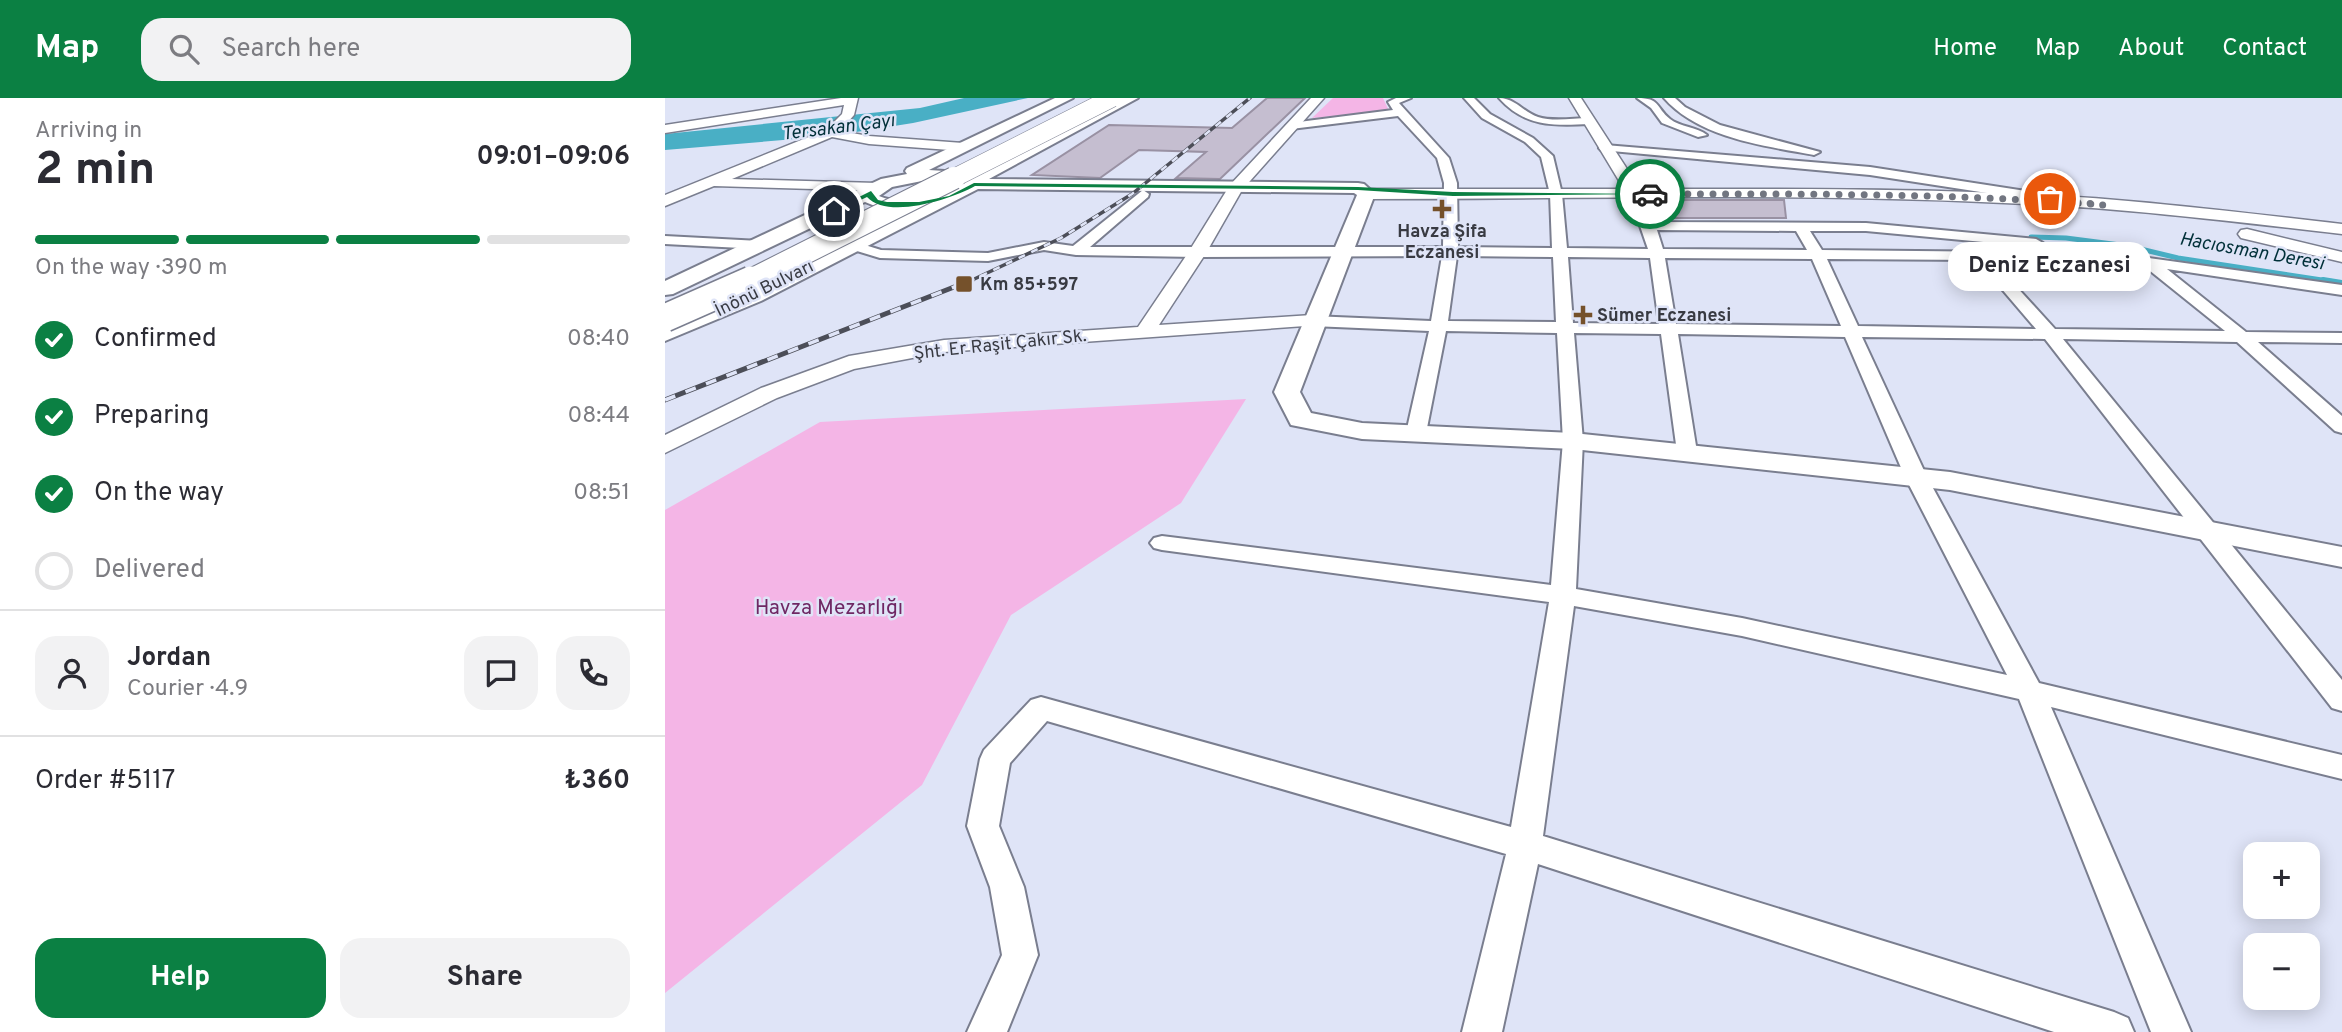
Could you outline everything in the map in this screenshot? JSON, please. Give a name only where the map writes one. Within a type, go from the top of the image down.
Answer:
[{"type":"highway","points":[[665,303],[729,276],[929,180],[1089,98]]},
{"type":"highway","points":[[665,318],[754,279],[1112,98]]},
{"type":"main road","name":"İnönü Bulvarı","points":[[665,289],[1066,98]]},
{"type":"main road","points":[[974,183],[1131,98]]},
{"type":"main road","points":[[1233,191],[1143,194],[990,193],[887,204],[870,198],[878,188],[932,174],[960,175],[974,183],[1233,191],[1362,191],[1344,251],[1312,321],[1287,392],[1301,419],[1362,431],[1573,441],[1950,481],[2342,557]]},
{"type":"main road","name":"İnönü Bulvarı","points":[[665,334],[753,296],[974,183]]},
{"type":"street","points":[[1145,331],[1197,253],[1233,191],[1318,98]]},
{"type":"street","points":[[1406,98],[1394,102],[1442,158],[1453,194],[1451,252],[1416,433]]},
{"type":"street","points":[[1469,98],[1486,116],[1529,140],[1548,156],[1556,194],[1573,441],[1563,594],[1525,845],[1482,1032]]},
{"type":"street","points":[[1504,98],[1520,114],[1536,122],[1589,121]]},
{"type":"street","points":[[1575,98],[1635,194],[1649,226],[1657,254],[1687,452]]},
{"type":"street","points":[[1642,98],[1655,106],[1667,121],[1693,132],[1715,138],[1769,142]]},
{"type":"street","points":[[1669,98],[1685,113],[1716,126],[1769,142],[1824,153]]},
{"type":"street","points":[[665,129],[851,99],[848,115],[831,133],[665,201]]},
{"type":"street","points":[[1291,126],[1402,112]]},
{"type":"street","points":[[831,133],[869,140],[963,147]]},
{"type":"street","points":[[1605,148],[1870,171],[1971,189],[2103,205],[2219,227],[2342,257]]},
{"type":"street","points":[[1837,155],[1869,163],[1870,171]]},
{"type":"street","points":[[676,181],[878,188]]},
{"type":"street","points":[[1362,191],[1453,194],[1881,194],[2027,199],[2176,210],[2342,229]]},
{"type":"street","points":[[1076,250],[1143,194]]},
{"type":"street","points":[[1798,225],[1818,256],[1916,477],[2030,692],[2171,1032]]},
{"type":"street","points":[[1649,226],[1865,227],[2122,250],[2234,274]]},
{"type":"street","points":[[665,240],[760,245]]},
{"type":"street","points":[[852,245],[880,254],[988,257],[1044,246],[1076,250],[1197,253],[1344,251],[2113,257],[2342,290]]},
{"type":"street","points":[[1982,257],[2049,333],[2342,700]]},
{"type":"street","points":[[2147,261],[2240,335],[2342,427]]},
{"type":"street","points":[[1312,321],[1436,326],[2342,338]]},
{"type":"street","name":"Şht. Er Raşit Çakır Sk.","points":[[665,445],[769,393],[849,363],[944,346],[1312,321]]},
{"type":"street","points":[[1162,542],[1563,594],[1742,627],[2030,692],[2342,767]]},
{"type":"street","points":[[987,1032],[1020,955],[1007,887],[983,826],[995,759],[1041,708],[1525,845],[2114,1032]]},
{"type":"green space","points":[[1333,98],[1383,98],[1389,111],[1312,118]]},
{"type":"green space","name":"Havza Mezarlığı","points":[[1246,399],[1181,503],[1011,615],[922,785],[665,993],[665,510],[820,422]]},
{"type":"water","name":"Tersakan Çayı","points":[[964,98],[1028,98],[913,123],[831,136],[665,150],[665,134],[920,108]]},
{"type":"building","points":[[1267,98],[1305,98],[1220,179],[1176,178],[1206,152],[1139,150],[1100,178],[1032,175],[1109,125],[1232,128]]},
{"type":"building","points":[[1662,200],[1784,200],[1786,218],[1670,218]]},
{"type":"waterway","name":"Hacıosman Deresi","points":[[2031,237],[2066,238],[2128,246],[2178,258],[2335,282]]},
{"type":"waterway","name":"Hacıosman Deresi","points":[[2323,280],[2342,283]]},
{"type":"railway","points":[[968,282],[1061,238],[1132,194],[1250,98]]},
{"type":"railway","points":[[665,400],[972,280]]},
{"type":"way so far","points":[[1650,194],[1881,194],[2027,199],[2103,205],[2050,199]]},
{"type":"place","name":"Deniz Eczanesi","points":[[2050,199]]},
{"type":"place","name":"Havza Şifa Eczanesi","points":[[1442,209]]},
{"type":"place","name":"Km 85+597","points":[[964,284]]},
{"type":"place","name":"Sümer Eczanesi","points":[[1583,315]]},
{"type":"route","points":[[834,211],[871,193],[870,198],[876,202],[919,204],[962,193],[974,184],[1358,188],[1453,194],[1650,194]]}]
